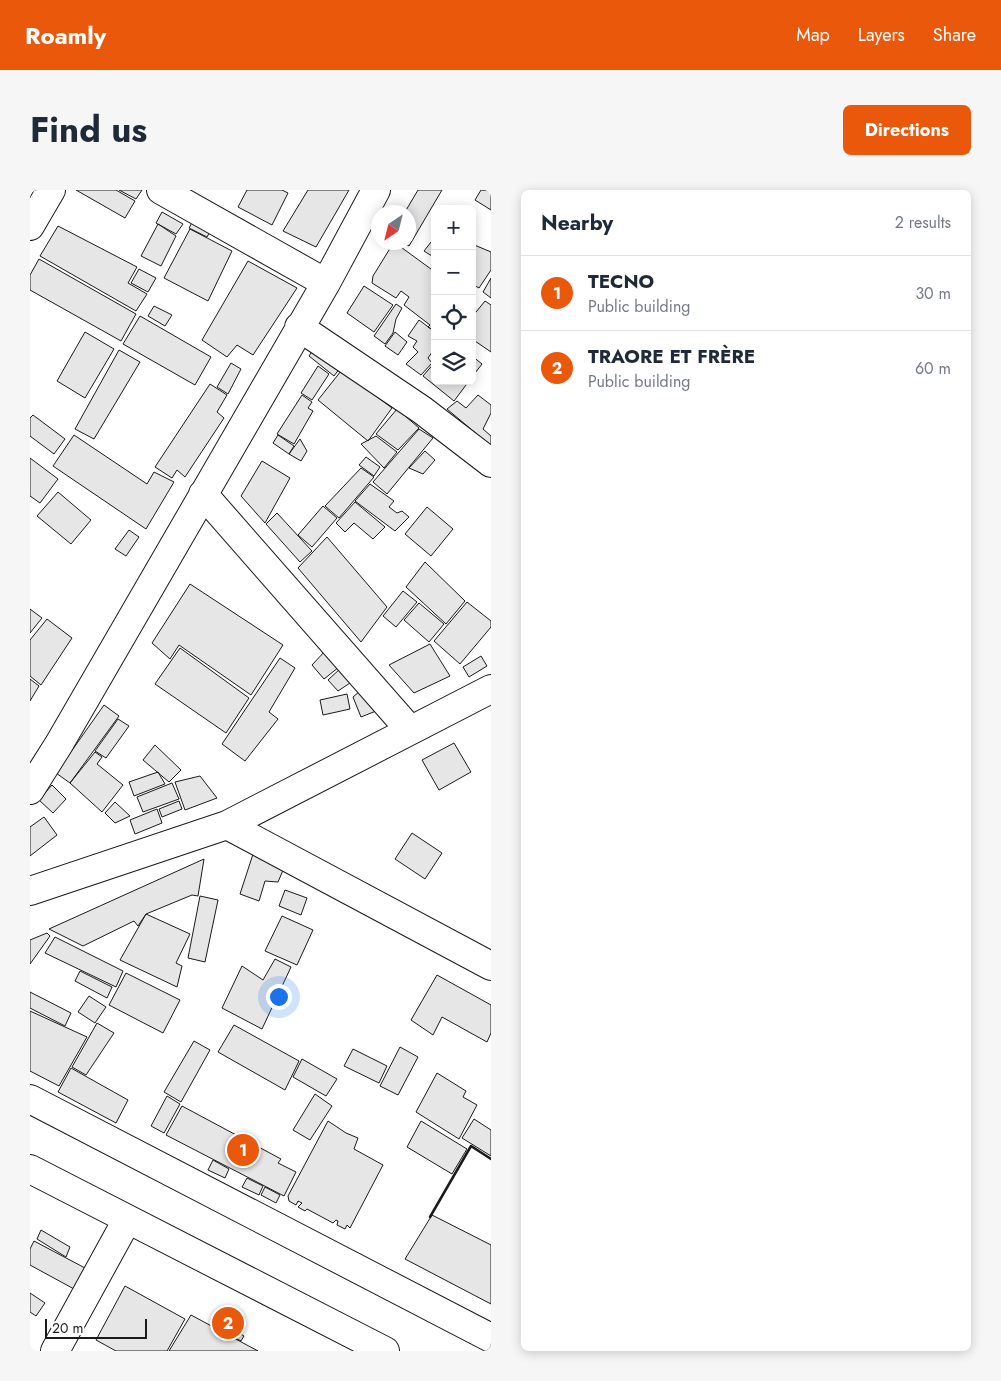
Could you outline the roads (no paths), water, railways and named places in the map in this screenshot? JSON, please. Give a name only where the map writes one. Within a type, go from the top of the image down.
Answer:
[{"type":"street","points":[[30,226],[51,190]]},
{"type":"street","points":[[161,190],[326,284]]},
{"type":"street","points":[[30,790],[59,744],[299,327],[326,284],[376,190]]},
{"type":"street","points":[[299,327],[422,410],[491,463]]},
{"type":"street","points":[[203,494],[410,730]]},
{"type":"street","points":[[30,891],[227,825],[491,689]]},
{"type":"street","points":[[227,825],[491,966]]},
{"type":"street","points":[[30,1099],[491,1338]]},
{"type":"street","points":[[30,1169],[385,1351]]},
{"type":"street","points":[[55,1351],[127,1220]]},
{"type":"place","name":"TECNO","points":[[243,1150]]},
{"type":"place","name":"TRAORE ET FRÈRE","points":[[228,1323]]}]
